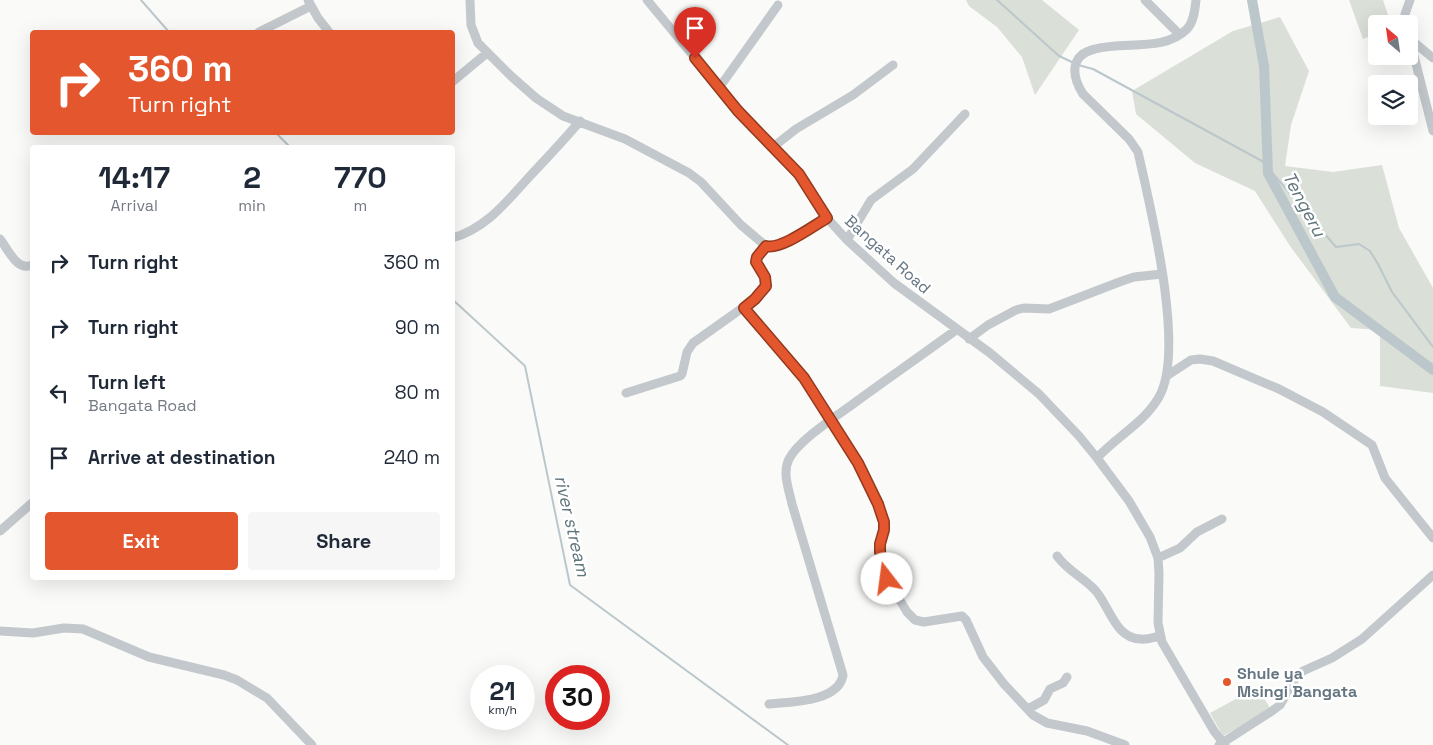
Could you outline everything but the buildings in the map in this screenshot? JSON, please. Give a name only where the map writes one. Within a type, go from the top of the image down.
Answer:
[{"type":"street","points":[[470,0],[473,32],[478,43],[536,98],[564,116],[639,146],[696,178],[741,224],[766,246],[782,244],[827,218]]},
{"type":"street","name":"Bangata Road","points":[[647,0],[719,88],[799,174],[827,218],[847,240],[894,283],[990,353],[1039,394],[1097,458],[1129,501],[1146,528],[1158,558],[1160,573],[1158,623],[1160,636],[1222,744]]},
{"type":"street","points":[[1145,0],[1179,34]]},
{"type":"street","points":[[1097,458],[1116,439],[1146,415],[1160,395],[1168,375],[1170,342],[1162,274],[1138,152],[1129,139],[1083,94],[1077,85],[1074,73],[1076,64],[1084,54],[1094,49],[1162,42],[1174,38],[1190,25],[1196,0]]},
{"type":"street","points":[[1405,15],[1410,0]]},
{"type":"street","points":[[262,30],[309,3],[328,30]]},
{"type":"street","points":[[719,88],[778,5]]},
{"type":"street","points":[[1418,45],[1433,58]]},
{"type":"street","points":[[455,80],[487,53]]},
{"type":"street","points":[[773,147],[796,130],[853,95],[893,65]]},
{"type":"street","points":[[1416,65],[1433,131]]},
{"type":"street","points":[[847,240],[871,200],[913,169],[965,114]]},
{"type":"street","points":[[455,237],[468,232],[487,220],[553,153],[580,121]]},
{"type":"street","points":[[0,239],[20,265],[26,268],[30,266]]},
{"type":"street","points":[[626,394],[680,376],[687,352],[693,343],[755,299],[766,286],[765,277],[756,262],[757,257],[766,246]]},
{"type":"street","points":[[969,339],[988,325],[1016,310],[1024,308],[1049,310],[1134,277],[1162,274]]},
{"type":"street","points":[[744,308],[804,378],[832,419],[858,463],[878,504],[884,522],[880,544],[882,562],[887,579],[907,612],[915,620],[924,622],[958,616],[964,617],[983,657],[1004,684],[1039,719],[1047,723],[1086,731],[1126,745]]},
{"type":"street","points":[[769,704],[826,695],[835,690],[842,682],[843,675],[786,478],[786,467],[793,453],[832,419],[956,330]]},
{"type":"street","points":[[1168,375],[1191,360],[1213,361],[1278,389],[1323,412],[1372,445],[1385,478],[1433,538]]},
{"type":"street","points":[[0,531],[30,505]]},
{"type":"street","points":[[1158,558],[1180,548],[1198,532],[1222,520]]},
{"type":"street","points":[[1056,556],[1075,575],[1094,588],[1118,627],[1126,634],[1139,640],[1160,636]]},
{"type":"street","points":[[1222,744],[1280,705],[1296,678],[1303,671],[1332,658],[1362,639],[1433,575]]},
{"type":"street","points":[[0,631],[33,633],[64,628],[83,629],[149,658],[224,675],[237,680],[267,698],[312,745]]},
{"type":"street","points":[[1028,709],[1044,700],[1050,689],[1063,682],[1067,677]]},
{"type":"shaded area","points":[[966,0],[1042,0],[1079,30],[1035,95],[1022,57],[997,27],[969,6]]},
{"type":"shaded area","points":[[1349,0],[1383,0],[1388,15],[1368,15],[1368,37],[1363,39]]},
{"type":"shaded area","points":[[1280,17],[1309,71],[1291,125],[1285,166],[1333,172],[1382,165],[1399,228],[1433,288],[1433,393],[1380,386],[1380,330],[1351,328],[1290,246],[1255,191],[1195,163],[1136,114],[1132,91],[1233,31]]},
{"type":"shaded area","points":[[1258,687],[1271,710],[1223,736],[1210,713]]},
{"type":"waterway","name":"river stream","points":[[141,0],[167,30]]},
{"type":"waterway","points":[[997,0],[1059,56],[1074,63]]},
{"type":"waterway","name":"Tengeru","points":[[1252,0],[1264,66],[1268,173],[1335,297],[1433,370]]},
{"type":"waterway","points":[[1078,65],[1093,69],[1262,161],[1336,247],[1359,244],[1370,251],[1392,292],[1433,347]]},
{"type":"waterway","name":"river stream","points":[[278,135],[288,145]]},
{"type":"waterway","name":"river stream","points":[[455,302],[525,366],[570,585],[788,745]]},
{"type":"place","name":"Shule ya Msingi Bangata","points":[[1227,682]]},
{"type":"route","points":[[695,58],[738,111],[799,174],[827,218],[782,244],[766,246],[757,257],[756,262],[765,277],[766,286],[744,308],[804,378],[825,408],[858,463],[878,504],[884,522],[880,552],[887,579]]}]
